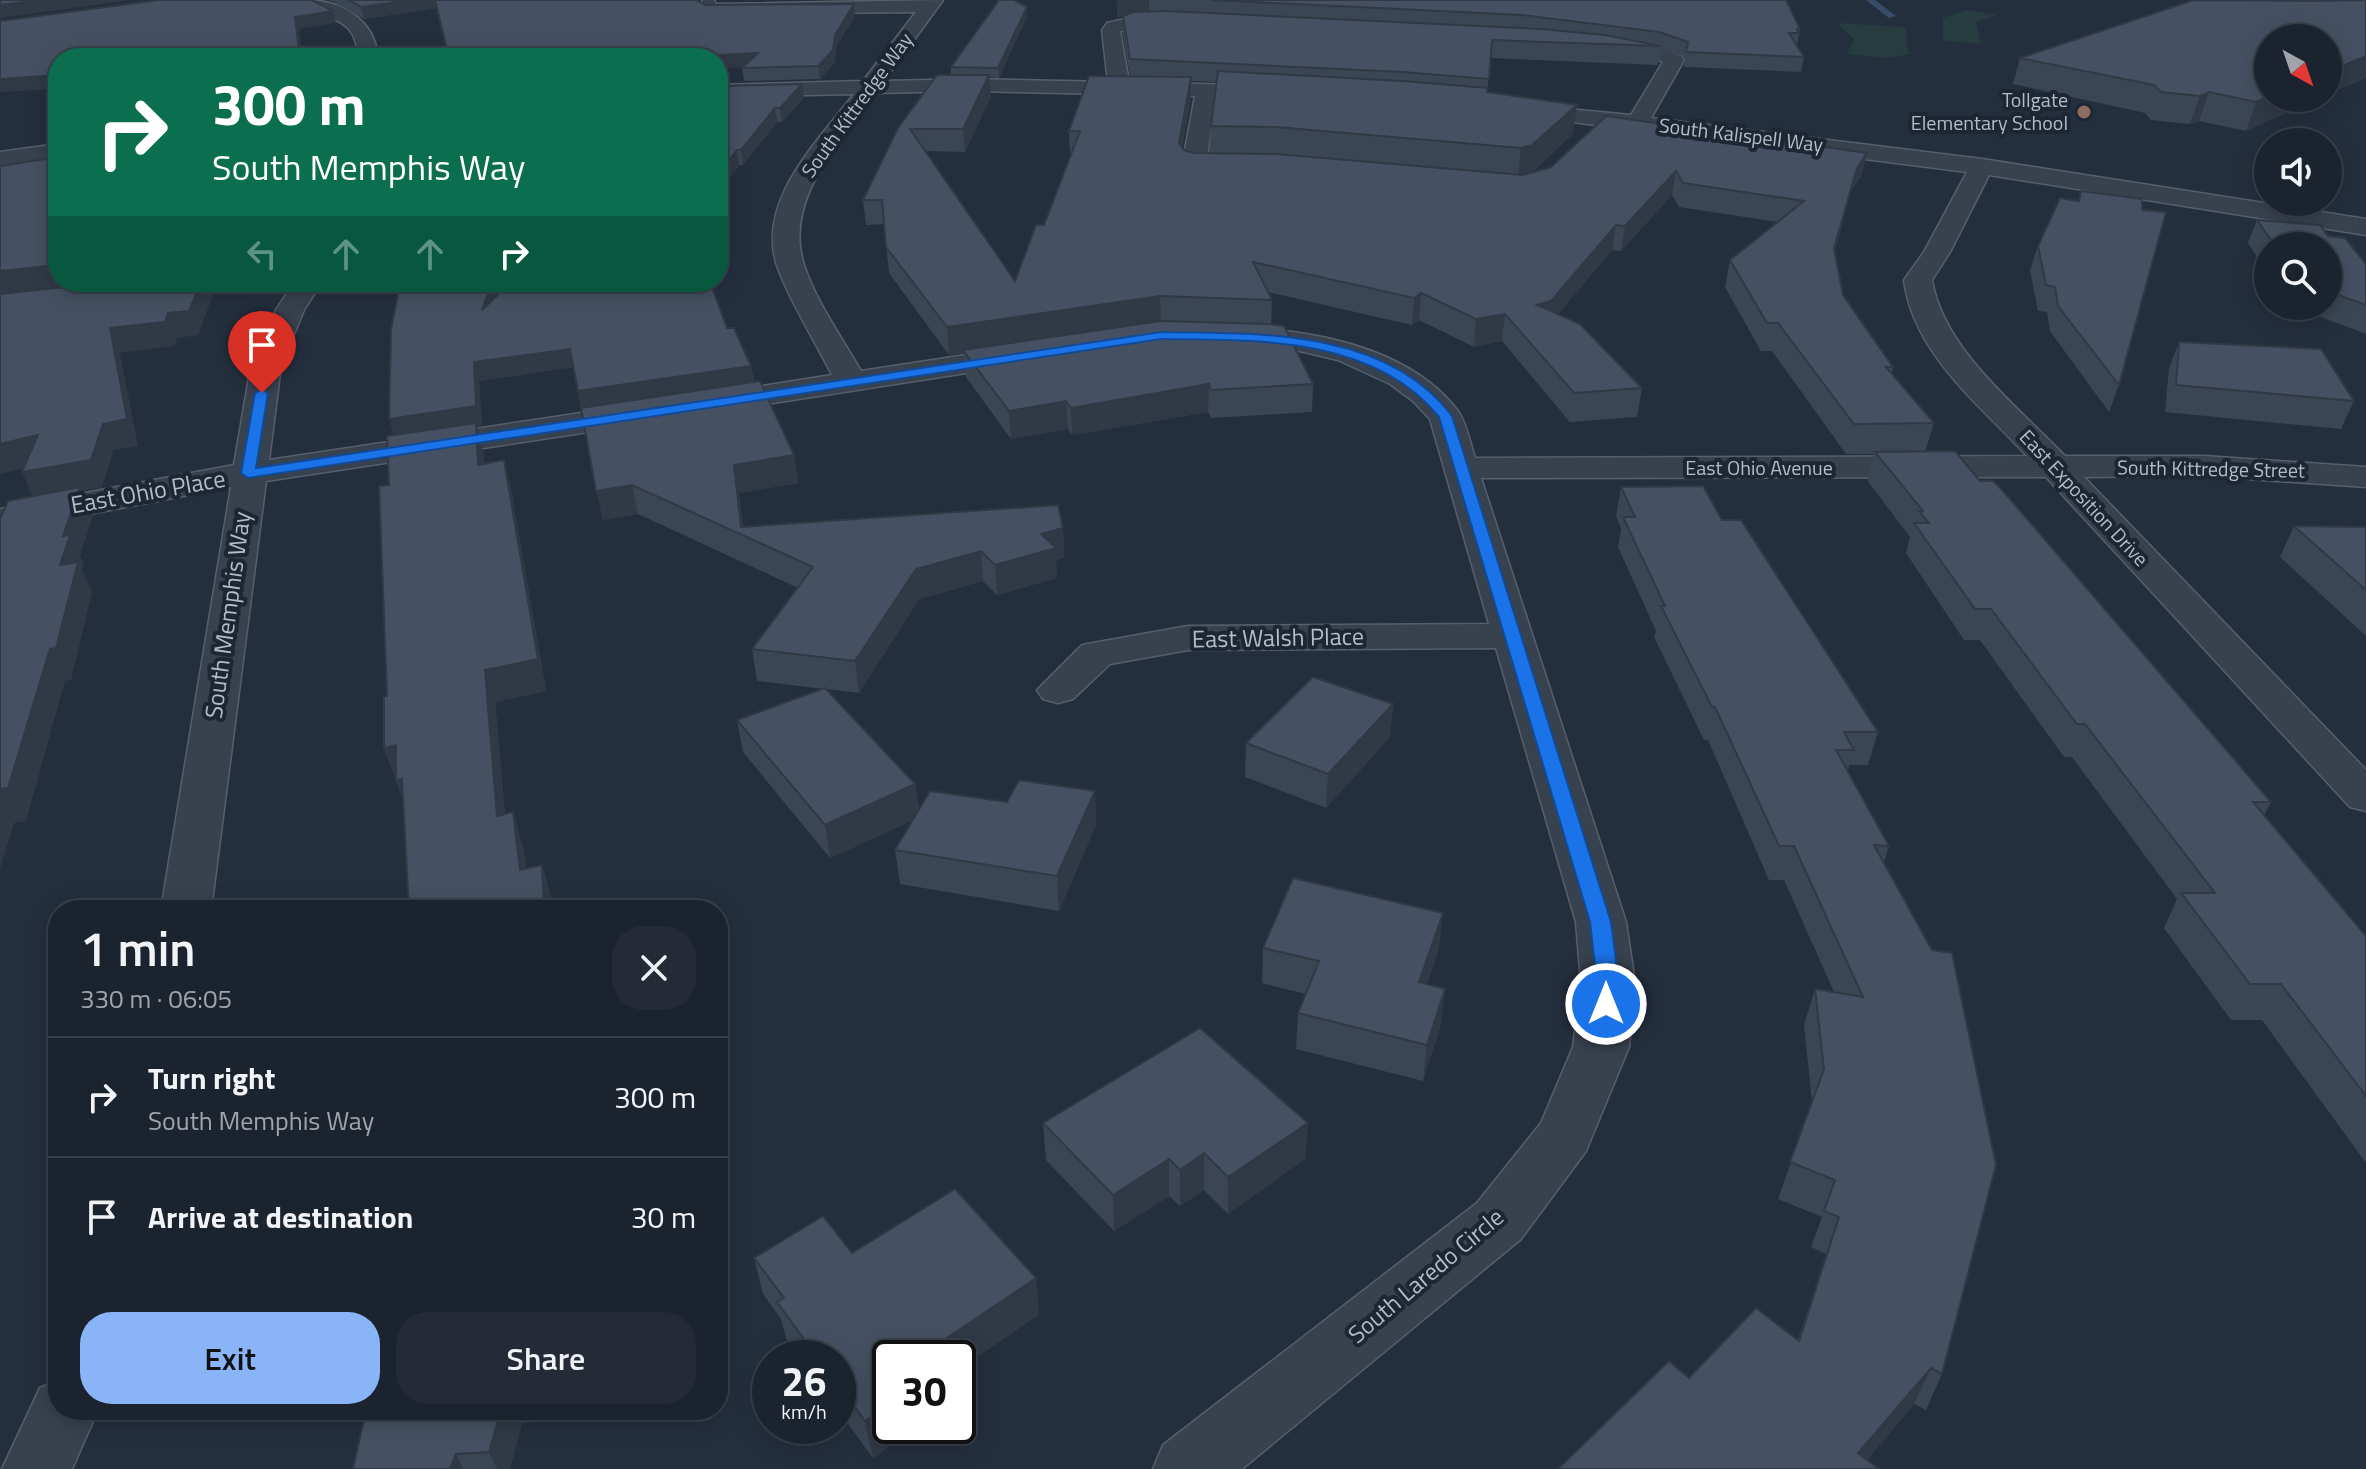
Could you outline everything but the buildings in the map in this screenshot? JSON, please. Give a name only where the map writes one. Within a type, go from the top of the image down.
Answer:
[{"type":"street","points":[[314,0],[364,31],[369,40],[369,48]]},
{"type":"street","name":"South Kittredge Way","points":[[708,4],[707,9],[932,4]]},
{"type":"street","name":"South Kittredge Way","points":[[851,381],[792,271],[786,255],[785,226],[792,198],[806,173],[932,4]]},
{"type":"street","points":[[1119,86],[1113,27],[1134,22],[1209,23]]},
{"type":"street","points":[[1585,44],[1652,50],[1674,60],[1638,122]]},
{"type":"street","points":[[728,91],[871,86],[1119,86],[1299,93]]},
{"type":"street","points":[[1206,89],[1194,166],[1262,167]]},
{"type":"street","name":"South Kalispell Way","points":[[1488,107],[1638,122],[1982,166],[2366,227]]},
{"type":"street","points":[[1584,140],[1606,119]]},
{"type":"street","points":[[0,159],[48,152]]},
{"type":"street","name":"East Exposition Drive","points":[[1982,166],[1937,252],[1918,280],[1920,302],[1930,326],[1948,352],[2366,797]]},
{"type":"street","name":"South Memphis Way","points":[[187,900],[266,366],[290,310],[302,292]]},
{"type":"street","name":"South Laredo Circle","points":[[1188,1469],[1499,1221],[1565,1135],[1601,1047],[1608,983],[1601,922],[1445,416],[1429,396],[1381,366],[1345,352],[1261,336],[1190,334]]},
{"type":"street","points":[[248,473],[1066,349]]},
{"type":"street","name":"South Kittredge Street","points":[[2055,467],[2204,466],[2366,477]]},
{"type":"street","name":"East Ohio Avenue","points":[[1463,468],[2055,467]]},
{"type":"street","name":"East Ohio Place","points":[[0,520],[248,473]]},
{"type":"street","name":"East Walsh Place","points":[[1058,690],[1097,654],[1188,638],[1514,636]]},
{"type":"street","points":[[37,1469],[59,1420]]},
{"type":"green space","points":[[1967,10],[1997,15],[1976,22],[1981,44],[1943,41],[1943,18]]},
{"type":"green space","points":[[1837,23],[1906,27],[1910,54],[1887,58],[1846,54],[1855,40]]},
{"type":"waterway","points":[[1870,0],[1892,16]]},
{"type":"place","name":"Tollgate Elementary School","points":[[2084,112]]},
{"type":"route","points":[[262,393],[248,473],[1161,335],[1205,333],[1261,336],[1345,352],[1381,366],[1429,396],[1445,416],[1601,922],[1608,983],[1606,1004]]}]
